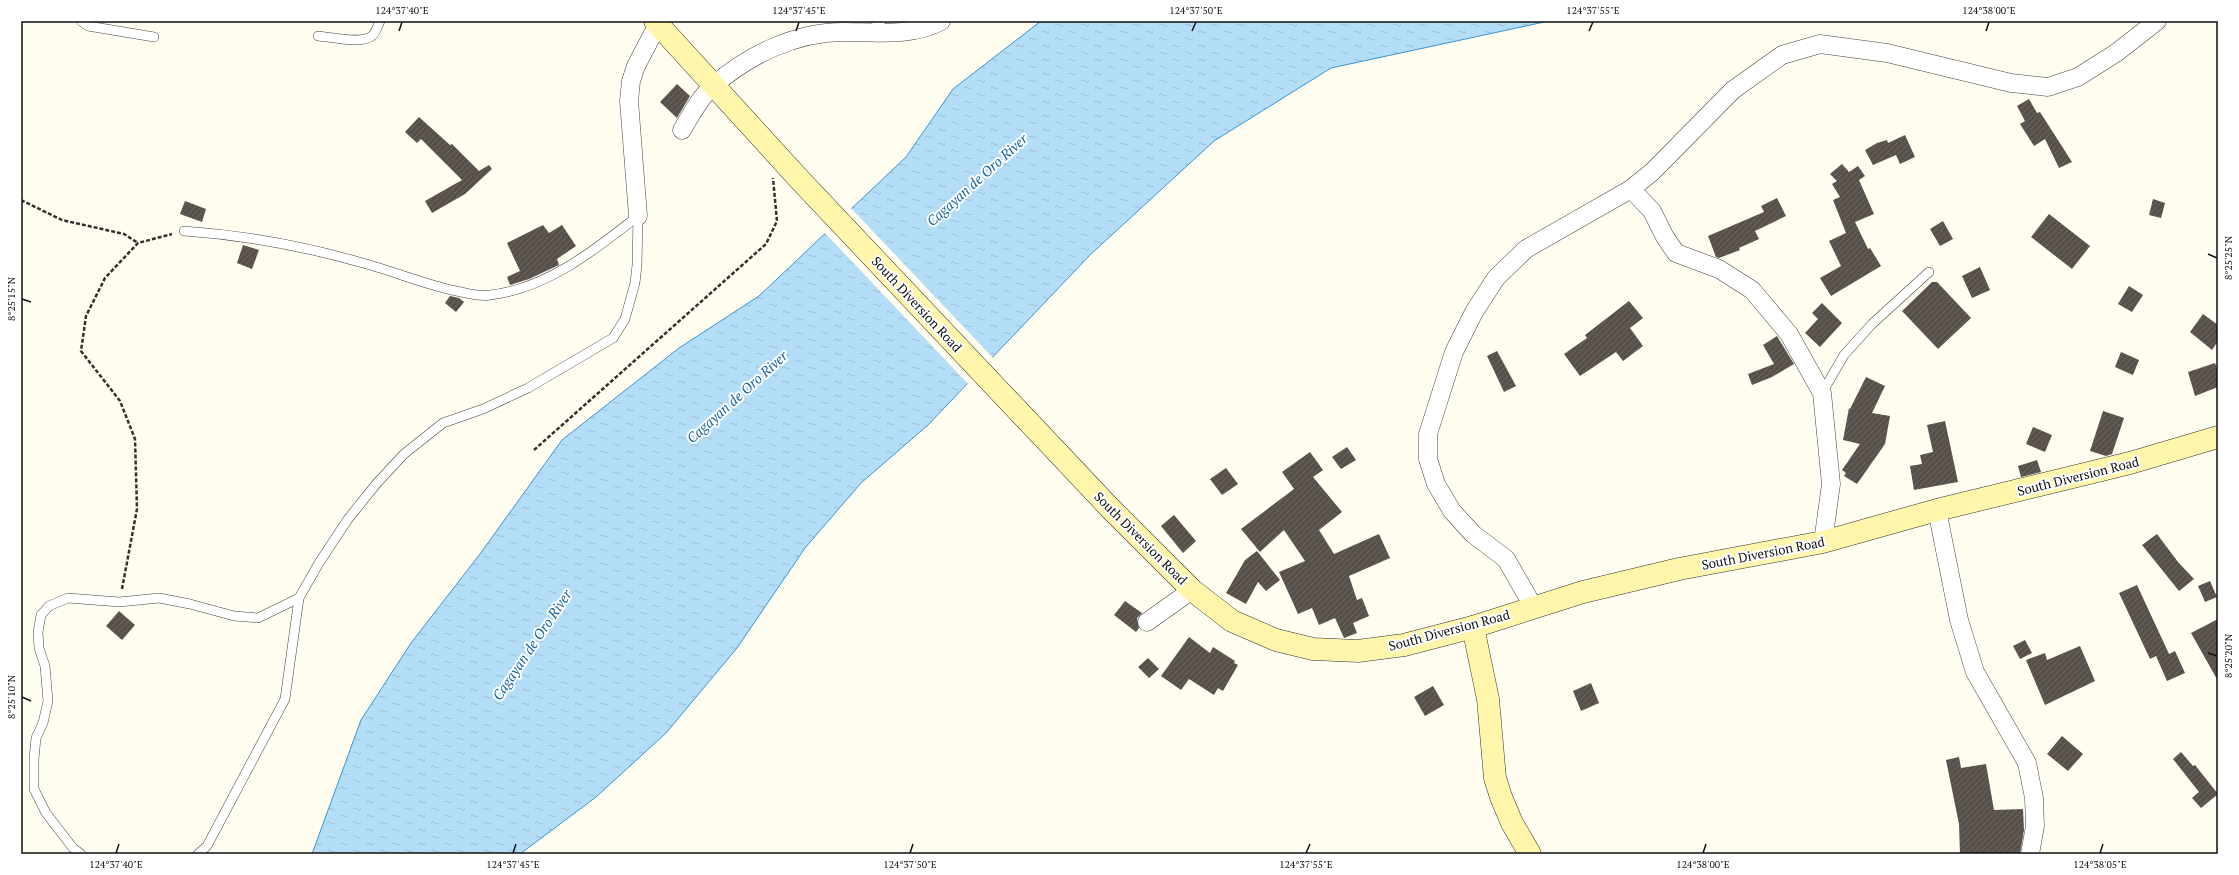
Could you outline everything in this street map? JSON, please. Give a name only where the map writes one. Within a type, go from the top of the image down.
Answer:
[{"type":"main road","name":"South Diversion Road","points":[[657,23],[800,180],[1110,508],[1192,590],[1232,621],[1276,640],[1314,649],[1358,651],[1396,646],[1473,627],[1584,592],[1679,569],[1823,542],[1937,510],[2130,463],[2218,437]]},
{"type":"main road","points":[[1473,627],[1488,699],[1495,778],[1500,798],[1512,823],[1530,854]]},
{"type":"street","points":[[682,130],[700,101],[713,86],[756,56],[794,39],[875,27],[895,33],[934,25],[941,21]]},
{"type":"street","points":[[1534,608],[1506,559],[1473,534],[1452,511],[1436,484],[1428,459],[1428,434],[1454,352],[1474,312],[1496,278],[1526,249],[1631,189],[1652,172],[1733,90],[1782,55],[1820,44],[1887,53],[2011,83],[2048,87],[2078,77],[2116,53],[2157,21]]},
{"type":"street","points":[[638,216],[629,101],[631,81],[636,66],[657,23]]},
{"type":"street","points":[[1631,189],[1652,212],[1665,237],[1676,253],[1719,269],[1752,290],[1789,334],[1822,393],[1831,484],[1823,542]]},
{"type":"street","points":[[1937,510],[1959,620],[1975,672],[2027,763],[2034,798],[2035,826],[2030,854]]},
{"type":"street","points":[[1147,622],[1192,590]]},
{"type":"lane","points":[[81,21],[88,26],[154,37]]},
{"type":"lane","points":[[318,36],[359,40],[367,39],[373,35],[380,21]]},
{"type":"lane","points":[[184,231],[223,234],[295,248],[359,262],[442,289],[490,296],[511,291],[559,272],[610,238],[638,216]]},
{"type":"lane","points":[[198,854],[207,846],[285,699],[299,598],[319,563],[348,519],[377,483],[404,454],[443,423],[483,409],[528,388],[613,338],[625,319],[635,283],[638,216]]},
{"type":"lane","points":[[1822,393],[1844,355],[1872,324],[1929,272]]},
{"type":"lane","points":[[81,854],[73,848],[46,813],[34,789],[36,738],[43,723],[48,701],[44,666],[39,648],[38,632],[41,614],[49,606],[68,598],[119,602],[159,598],[190,604],[234,616],[258,618],[299,598]]},
{"type":"path","points":[[534,450],[766,244],[777,221],[774,194]]},
{"type":"path","points":[[21,200],[62,220],[124,234],[138,243]]},
{"type":"path","points":[[119,602],[137,509],[135,439],[120,401],[81,351],[86,316],[105,278],[138,243],[184,231]]},
{"type":"water","name":"Cagayan de Oro River","points":[[1041,21],[1549,21],[1331,68],[1214,141],[1090,255],[928,425],[861,483],[805,548],[737,648],[666,733],[596,797],[520,854],[312,854],[361,720],[411,643],[480,554],[562,440],[679,348],[759,296],[906,157],[953,89]]},
{"type":"pier","points":[[850,207],[994,359],[969,385],[824,232]]},
{"type":"building","points":[[677,84],[690,96],[677,118],[660,102]]},
{"type":"building","points":[[2029,99],[2037,113],[2040,112],[2072,162],[2059,168],[2045,139],[2034,146],[2020,124],[2025,121],[2017,106]]},
{"type":"building","points":[[419,117],[450,145],[452,144],[479,171],[489,165],[492,169],[465,194],[432,213],[425,201],[462,180],[421,139],[417,143],[405,132]]},
{"type":"building","points":[[1905,135],[1915,157],[1900,164],[1896,155],[1873,165],[1865,150],[1877,143],[1887,140],[1888,143]]},
{"type":"building","points":[[1842,164],[1849,172],[1858,166],[1865,176],[1859,180],[1874,214],[1855,222],[1868,249],[1870,248],[1881,266],[1831,296],[1820,278],[1841,266],[1829,241],[1846,233],[1833,200],[1840,197],[1832,184],[1837,181],[1830,174]]},
{"type":"building","points":[[1777,198],[1786,216],[1755,231],[1759,239],[1739,248],[1740,250],[1719,258],[1716,257],[1708,236],[1764,212],[1761,206]]},
{"type":"building","points":[[2153,199],[2165,203],[2161,218],[2149,215]]},
{"type":"building","points":[[185,201],[206,209],[202,222],[180,214]]},
{"type":"building","points":[[2049,214],[2090,246],[2072,269],[2031,237]]},
{"type":"building","points":[[1943,221],[1953,239],[1940,246],[1930,229]]},
{"type":"building","points":[[543,225],[549,233],[562,225],[576,246],[557,259],[559,265],[529,279],[510,285],[507,277],[520,271],[507,243]]},
{"type":"building","points":[[243,245],[259,250],[252,269],[237,263]]},
{"type":"building","points":[[1980,267],[1990,290],[1972,298],[1962,276]]},
{"type":"building","points":[[1932,282],[1937,282],[1971,318],[1938,349],[1902,311]]},
{"type":"building","points":[[2129,286],[2143,295],[2132,312],[2118,304]]},
{"type":"building","points":[[450,296],[459,298],[464,302],[456,312],[445,303]]},
{"type":"building","points":[[1629,301],[1643,318],[1630,328],[1643,346],[1623,361],[1616,352],[1580,376],[1564,354],[1587,338],[1585,335]]},
{"type":"building","points":[[1822,303],[1842,323],[1820,347],[1805,333],[1818,319],[1812,313]]},
{"type":"building","points":[[2203,314],[2218,325],[2218,341],[2212,350],[2190,332]]},
{"type":"building","points":[[1777,336],[1794,364],[1772,377],[1752,385],[1748,374],[1774,364],[1763,345]]},
{"type":"building","points":[[1497,351],[1516,386],[1504,392],[1487,356]]},
{"type":"building","points":[[2121,352],[2139,360],[2133,375],[2115,367]]},
{"type":"building","points":[[2215,363],[2218,371],[2218,387],[2195,396],[2188,372]]},
{"type":"building","points":[[1866,377],[1885,386],[1872,413],[1890,416],[1885,444],[1857,484],[1844,476],[1846,473],[1842,470],[1860,444],[1843,440],[1849,408],[1850,409]]},
{"type":"building","points":[[2103,411],[2124,418],[2112,454],[2106,456],[2090,451]]},
{"type":"building","points":[[1945,421],[1958,482],[1914,490],[1910,466],[1922,464],[1920,455],[1933,452],[1927,425]]},
{"type":"building","points":[[2033,427],[2052,435],[2045,452],[2026,444]]},
{"type":"building","points":[[1347,447],[1356,460],[1341,469],[1332,457]]},
{"type":"building","points":[[1310,452],[1323,470],[1313,477],[1342,512],[1319,530],[1334,554],[1379,534],[1390,558],[1349,576],[1357,600],[1362,598],[1369,616],[1353,623],[1357,633],[1344,638],[1335,618],[1319,625],[1312,608],[1298,614],[1279,572],[1305,561],[1284,530],[1260,552],[1241,529],[1294,489],[1282,472]]},
{"type":"building","points":[[2037,460],[2041,472],[2021,477],[2018,466]]},
{"type":"building","points":[[1226,468],[1238,484],[1222,495],[1210,479]]},
{"type":"building","points":[[1174,515],[1196,541],[1183,553],[1161,526]]},
{"type":"building","points":[[2157,534],[2178,562],[2194,579],[2179,591],[2142,545]]},
{"type":"building","points":[[1257,551],[1280,580],[1266,591],[1258,582],[1246,604],[1226,593],[1245,560]]},
{"type":"building","points":[[2210,581],[2217,597],[2205,602],[2198,586]]},
{"type":"building","points":[[2137,585],[2169,654],[2175,651],[2185,673],[2167,681],[2156,656],[2150,659],[2119,593]]},
{"type":"building","points":[[1125,601],[1142,613],[1137,618],[1139,628],[1136,632],[1114,615]]},
{"type":"building","points":[[119,611],[135,625],[122,640],[106,626]]},
{"type":"building","points":[[2218,619],[2218,681],[2191,633]]},
{"type":"building","points":[[1189,637],[1210,653],[1213,647],[1235,661],[1234,663],[1238,665],[1223,691],[1218,688],[1214,695],[1189,679],[1181,690],[1161,676]]},
{"type":"building","points":[[2025,640],[2032,653],[2020,659],[2013,646]]},
{"type":"building","points":[[2080,646],[2095,681],[2045,705],[2026,660],[2045,653],[2047,660]]},
{"type":"building","points":[[1148,658],[1159,669],[1149,678],[1138,667]]},
{"type":"building","points":[[1591,683],[1599,703],[1581,711],[1573,691]]},
{"type":"building","points":[[1433,686],[1444,705],[1425,716],[1414,697]]},
{"type":"building","points":[[2062,736],[2083,754],[2068,771],[2047,754]]},
{"type":"building","points":[[2181,752],[2193,766],[2195,765],[2218,794],[2201,808],[2192,798],[2199,792],[2173,759]]},
{"type":"building","points":[[1959,757],[1961,768],[1986,764],[1994,810],[2023,809],[2024,830],[2020,854],[1960,854],[1959,824],[1946,760]]}]
